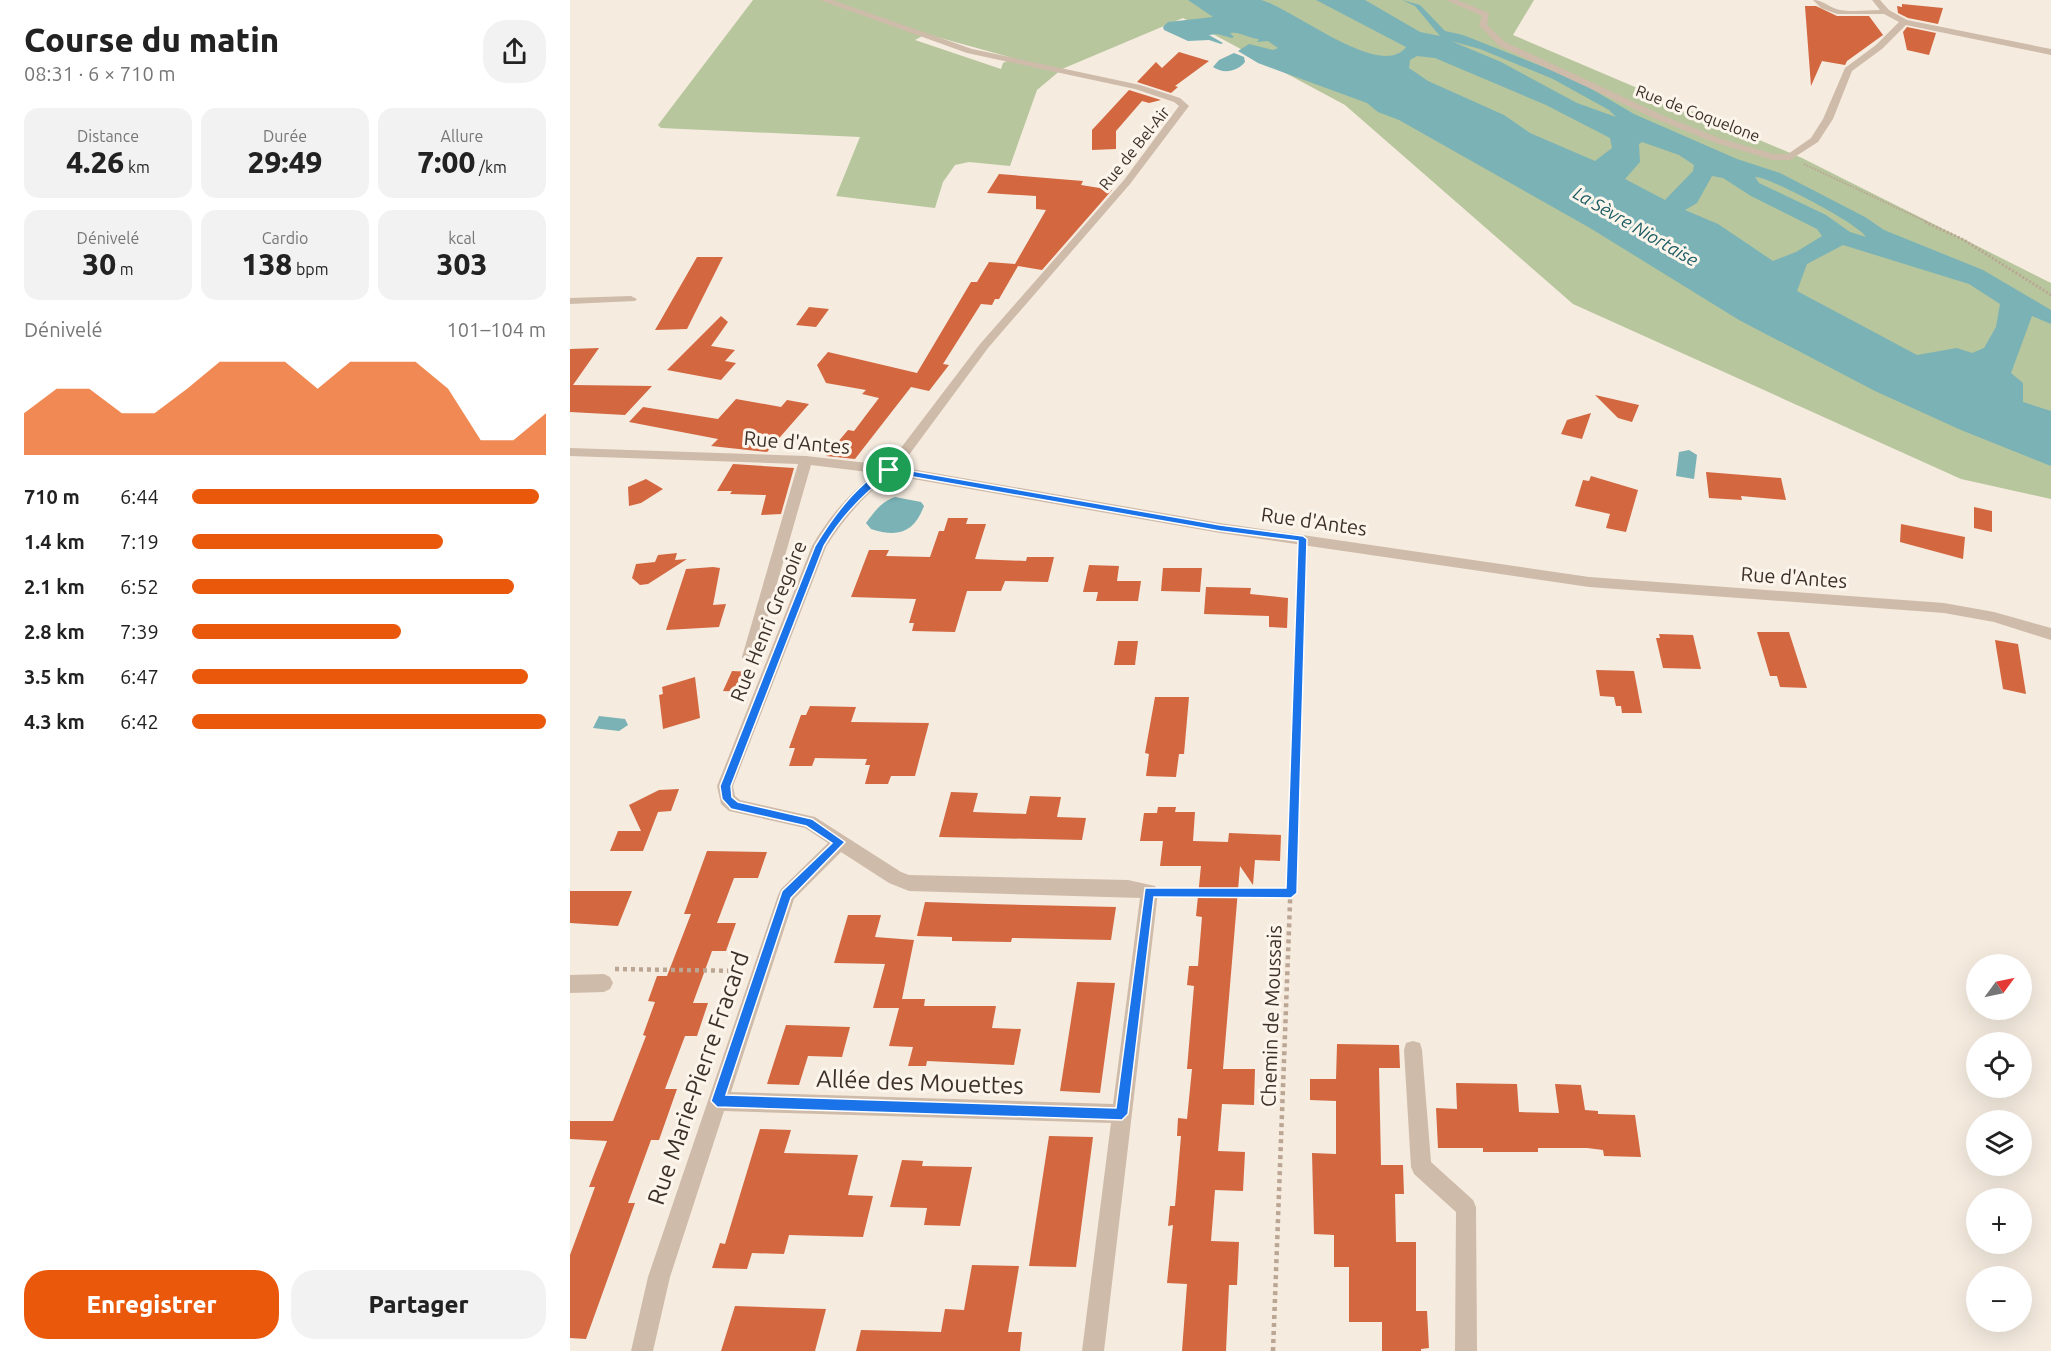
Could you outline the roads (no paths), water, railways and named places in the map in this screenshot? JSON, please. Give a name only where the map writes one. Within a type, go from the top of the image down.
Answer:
[{"type":"street","name":"Rue de Bel-Air","points":[[824,0],[961,48],[1137,87],[1177,100],[1184,106],[1127,182],[984,346],[889,470]]},
{"type":"street","name":"Rue de Coquelone","points":[[1450,0],[1486,15],[1483,26],[1502,44],[1643,110],[1719,141],[1773,157],[1790,157],[1815,140],[1828,119],[1848,70],[1879,47],[1904,22]]},
{"type":"street","points":[[1816,0],[1834,12],[1886,12]]},
{"type":"street","points":[[1876,0],[1886,12],[1904,22],[2051,52]]},
{"type":"street","points":[[570,301],[631,299]]},
{"type":"street","name":"Rue d'Antes","points":[[570,452],[806,460],[889,470],[1220,528],[1588,582],[1944,608],[1994,617],[2051,634]]},
{"type":"street","points":[[749,657],[806,460]]},
{"type":"street","name":"Rue Henri Gregoire","points":[[840,842],[809,822],[735,806],[727,799],[725,786],[819,546],[832,525],[860,494],[879,475],[889,470]]},
{"type":"street","points":[[840,842],[895,878],[909,883],[1128,888],[1149,892],[1093,1351]]},
{"type":"street","name":"Rue Marie-Pierre Fracard","points":[[642,1351],[659,1277],[786,895],[840,842]]},
{"type":"street","points":[[570,984],[604,983]]},
{"type":"street","points":[[1413,1050],[1421,1167],[1466,1207],[1466,1351]]},
{"type":"street","name":"Allée des Mouettes","points":[[717,1101],[1122,1114]]},
{"type":"water","name":"La Sèvre Niortaise","points":[[1188,0],[1261,0],[1358,49],[1377,55],[1394,55],[1406,47],[1316,0],[1365,0],[1420,32],[1440,36],[1415,6],[1402,0],[1420,5],[1445,31],[1463,35],[1578,81],[1634,114],[1737,159],[1780,173],[1865,217],[1884,230],[1983,270],[2051,310],[2051,324],[2032,316],[2011,373],[2023,383],[2023,402],[2051,411],[2051,466],[1961,430],[1875,391],[1739,320],[1590,228],[1399,120],[1378,112],[1367,103],[1258,63],[1238,51],[1249,44],[1273,50],[1278,48],[1268,41],[1257,42],[1259,39],[1230,33],[1234,37],[1209,35],[1223,43],[1221,44],[1209,40],[1188,41],[1164,30],[1163,27],[1168,22],[1213,17]],"holes":[[[1451,41],[1480,49],[1553,79],[1609,110],[1616,117],[1577,103],[1501,62]],[[1417,56],[1435,58],[1546,105],[1610,138],[1612,148],[1595,161],[1530,133],[1504,115],[1428,81],[1409,68],[1410,60]],[[1642,142],[1679,155],[1694,165],[1693,171],[1665,200],[1625,179],[1640,162],[1639,144]],[[1712,176],[1723,178],[1751,196],[1817,229],[1822,236],[1796,252],[1773,261],[1718,224],[1685,210],[1697,203]],[[1755,177],[1795,192],[1848,222],[1866,237],[1850,232],[1826,215],[1759,183]],[[1843,245],[1969,284],[2000,304],[1996,327],[1984,348],[1972,353],[1957,348],[1917,355],[1797,291],[1807,264]]]},
{"type":"water","points":[[1234,53],[1244,57],[1245,62],[1238,68],[1225,71],[1213,67],[1219,60]]},
{"type":"water","points":[[1689,450],[1697,455],[1694,479],[1676,476],[1679,452]]},
{"type":"water","points":[[895,497],[921,502],[924,506],[915,522],[904,531],[897,533],[871,529],[866,523],[875,511]]},
{"type":"water","points":[[599,716],[625,719],[628,725],[619,731],[593,728]]}]
